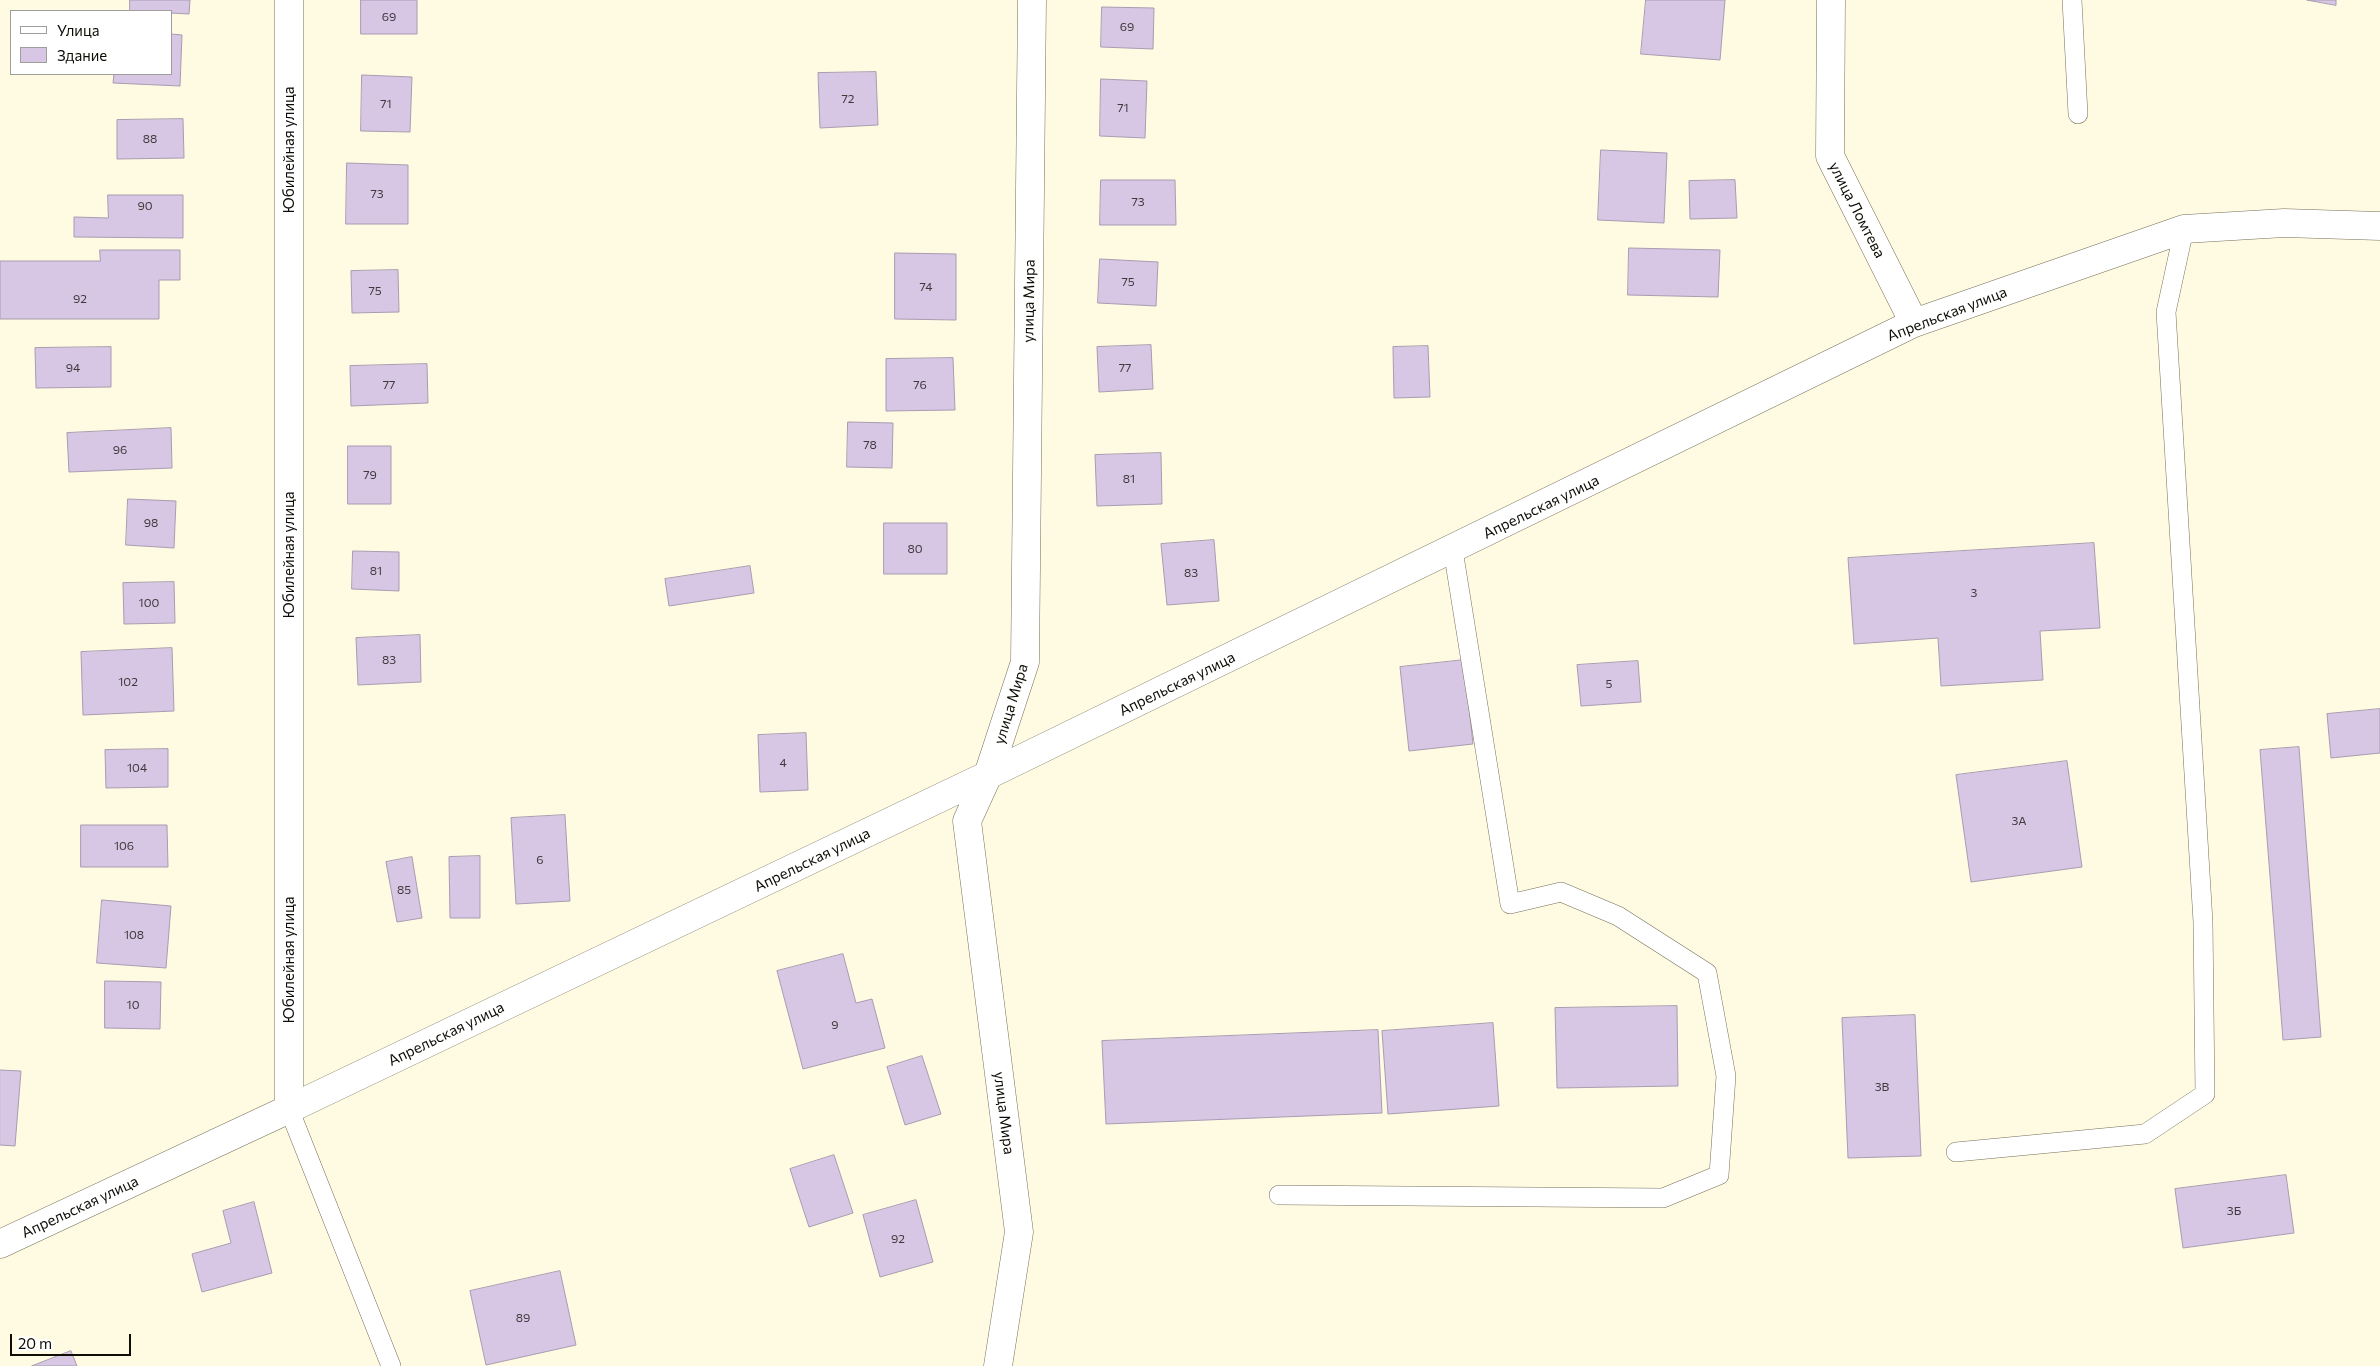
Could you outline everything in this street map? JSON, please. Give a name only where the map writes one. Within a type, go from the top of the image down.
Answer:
[{"type":"street","name":"Юбилейная улица","points":[[289,0],[289,1109]]},
{"type":"street","name":"улица Мира","points":[[998,1366],[1019,1232],[967,820],[988,776],[1025,662],[1032,0]]},
{"type":"street","name":"улица Ломтева","points":[[1831,0],[1830,156],[1914,324]]},
{"type":"street","name":"Апрельская улица","points":[[0,1244],[289,1109],[988,776],[1914,324],[2184,229],[2284,223],[2380,226]]},
{"type":"lane","points":[[2072,0],[2078,114]]},
{"type":"lane","points":[[1956,1152],[2144,1134],[2205,1094],[2203,922],[2166,312],[2184,229]]},
{"type":"lane","points":[[1279,1195],[1663,1198],[1720,1175],[1726,1076],[1707,973],[1618,916],[1561,892],[1510,904],[1453,550]]},
{"type":"lane","points":[[289,1109],[391,1366]]},
{"type":"building","points":[[130,0],[190,0],[189,14],[172,13],[172,10],[130,10]]},
{"type":"building","points":[[361,0],[417,0],[417,34],[361,34]]},
{"type":"building","points":[[1646,0],[1725,0],[1720,60],[1641,54]]},
{"type":"building","points":[[2307,0],[2336,0],[2336,5]]},
{"type":"building","points":[[1102,7],[1154,8],[1153,49],[1101,47]]},
{"type":"building","points":[[172,34],[182,35],[180,86],[113,83],[114,75],[172,75]]},
{"type":"building","points":[[876,72],[878,125],[820,128],[818,73]]},
{"type":"building","points":[[362,75],[412,77],[410,132],[361,131]]},
{"type":"building","points":[[1101,79],[1147,81],[1145,138],[1100,136]]},
{"type":"building","points":[[183,119],[184,158],[117,159],[117,120]]},
{"type":"building","points":[[1601,150],[1667,153],[1664,223],[1598,220]]},
{"type":"building","points":[[347,163],[408,165],[408,224],[346,224]]},
{"type":"building","points":[[1101,180],[1175,180],[1176,225],[1100,225]]},
{"type":"building","points":[[1735,180],[1737,218],[1690,219],[1689,181]]},
{"type":"building","points":[[108,195],[183,195],[183,238],[74,237],[74,217],[108,218]]},
{"type":"building","points":[[1629,248],[1720,250],[1718,297],[1628,295]]},
{"type":"building","points":[[100,250],[180,250],[180,280],[159,280],[159,319],[0,319],[0,261],[100,261]]},
{"type":"building","points":[[895,253],[956,254],[956,320],[895,319]]},
{"type":"building","points":[[1100,259],[1158,262],[1156,306],[1098,303]]},
{"type":"building","points":[[398,270],[399,312],[352,313],[351,271]]},
{"type":"building","points":[[1151,345],[1153,389],[1099,392],[1097,347]]},
{"type":"building","points":[[1428,346],[1430,397],[1394,398],[1393,347]]},
{"type":"building","points":[[111,347],[111,387],[36,388],[35,348]]},
{"type":"building","points":[[953,358],[955,410],[886,411],[886,359]]},
{"type":"building","points":[[427,364],[428,403],[351,406],[350,366]]},
{"type":"building","points":[[848,422],[893,423],[892,468],[847,467]]},
{"type":"building","points":[[171,428],[172,468],[69,472],[67,433]]},
{"type":"building","points":[[348,446],[391,446],[391,504],[348,504]]},
{"type":"building","points":[[1161,453],[1162,504],[1097,506],[1095,455]]},
{"type":"building","points":[[128,499],[176,501],[174,548],[126,545]]},
{"type":"building","points":[[884,523],[947,523],[947,574],[884,574]]},
{"type":"building","points":[[1214,540],[1219,601],[1167,605],[1161,544]]},
{"type":"building","points":[[2094,543],[2100,628],[2040,631],[2043,680],[1941,686],[1938,638],[1854,644],[1848,558]]},
{"type":"building","points":[[353,551],[399,552],[399,591],[352,589]]},
{"type":"building","points":[[750,566],[754,593],[669,606],[665,579]]},
{"type":"building","points":[[174,582],[175,623],[124,624],[123,583]]},
{"type":"building","points":[[420,635],[421,682],[358,685],[356,638]]},
{"type":"building","points":[[172,648],[174,711],[83,715],[81,652]]},
{"type":"building","points":[[1464,660],[1473,744],[1409,751],[1400,667]]},
{"type":"building","points":[[1638,661],[1641,702],[1581,706],[1577,665]]},
{"type":"building","points":[[2380,709],[2380,753],[2331,758],[2327,714]]},
{"type":"building","points":[[806,733],[808,790],[760,792],[758,735]]},
{"type":"building","points":[[2299,747],[2321,1037],[2283,1040],[2260,750]]},
{"type":"building","points":[[168,749],[168,787],[106,788],[105,750]]},
{"type":"building","points":[[2067,761],[2082,867],[1971,882],[1956,775]]},
{"type":"building","points":[[565,815],[570,901],[516,904],[511,818]]},
{"type":"building","points":[[81,825],[167,825],[168,867],[81,867]]},
{"type":"building","points":[[480,856],[480,918],[450,918],[449,857]]},
{"type":"building","points":[[412,857],[422,918],[397,922],[386,862]]},
{"type":"building","points":[[102,900],[171,906],[166,968],[97,963]]},
{"type":"building","points":[[843,954],[856,1003],[872,999],[885,1048],[803,1069],[777,971]]},
{"type":"building","points":[[105,981],[161,982],[160,1029],[105,1028]]},
{"type":"building","points":[[1677,1006],[1678,1086],[1557,1088],[1555,1008]]},
{"type":"building","points":[[1915,1015],[1921,1156],[1848,1158],[1842,1018]]},
{"type":"building","points":[[1493,1023],[1499,1106],[1388,1114],[1382,1031]]},
{"type":"building","points":[[1378,1030],[1382,1113],[1106,1124],[1102,1041]]},
{"type":"building","points":[[922,1056],[941,1114],[905,1125],[887,1067]]},
{"type":"building","points":[[0,1070],[21,1071],[15,1146],[0,1145]]},
{"type":"building","points":[[834,1155],[853,1213],[809,1227],[790,1169]]},
{"type":"building","points":[[2286,1175],[2294,1233],[2183,1248],[2175,1189]]},
{"type":"building","points":[[916,1200],[933,1262],[880,1277],[863,1215]]},
{"type":"building","points":[[254,1202],[272,1273],[202,1292],[192,1254],[231,1243],[223,1211]]},
{"type":"building","points":[[560,1271],[576,1345],[486,1365],[470,1291]]},
{"type":"building","points":[[71,1351],[77,1366],[32,1366]]}]
